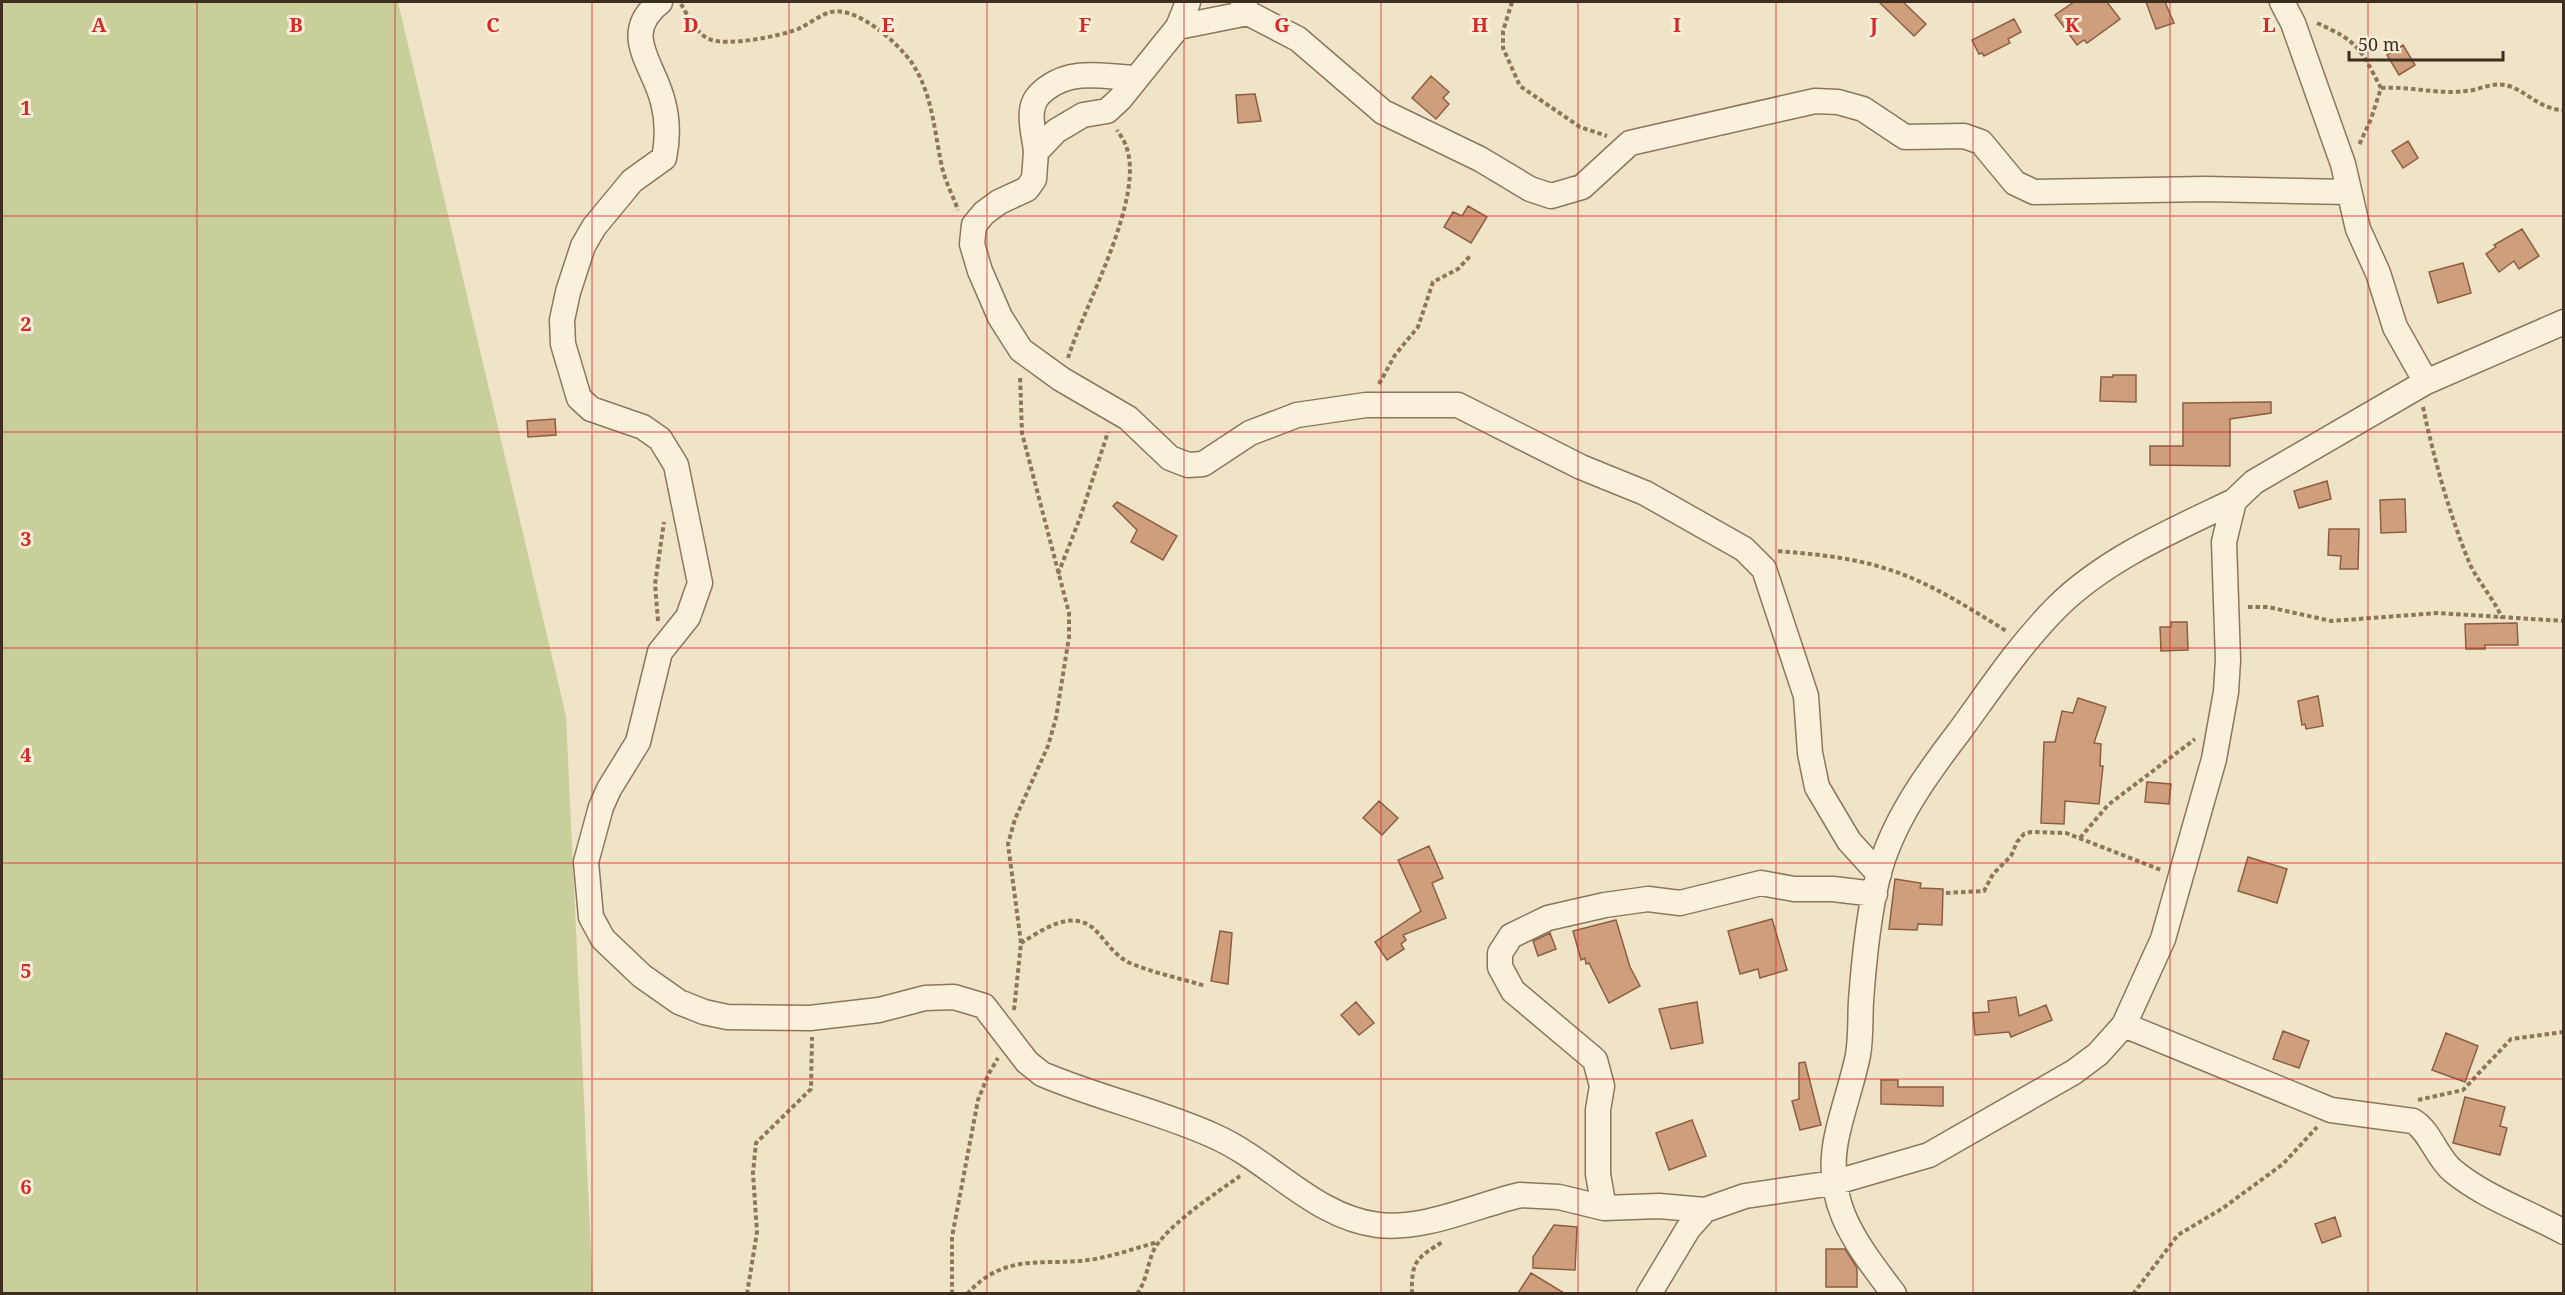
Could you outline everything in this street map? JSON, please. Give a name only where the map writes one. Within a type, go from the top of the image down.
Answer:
[{"type":"street","points":[[660,2],[648,11],[641,23],[640,39],[663,101],[669,137],[664,158],[632,181],[594,227],[583,246],[568,292],[562,320],[563,344],[579,398],[591,410],[643,427],[660,439],[676,465],[700,583],[688,617],[660,652],[638,742],[609,789],[585,862],[591,917],[603,939],[642,976],[679,1002],[727,1017],[810,1018],[879,1010],[926,998],[954,998],[984,1006],[1027,1062],[1042,1074],[1214,1136],[1261,1162],[1335,1212],[1377,1225],[1417,1224],[1520,1195],[1559,1197],[1604,1208],[1659,1206],[1705,1210],[1745,1196],[1833,1183],[1939,1150],[2074,1072],[2098,1054],[2124,1025],[2163,939],[2214,759],[2222,720],[2228,660],[2224,542],[2234,501]]},
{"type":"street","points":[[1036,152],[1056,131],[1083,115],[1107,111],[1120,99],[1178,27],[1188,2]]},
{"type":"street","points":[[1178,27],[1246,7],[1298,39],[1383,112],[1480,159],[1541,195],[1560,196],[1582,187],[1630,143],[1815,101],[1838,102],[1863,109],[1905,137],[1964,135],[1981,142],[2015,183],[2034,192],[2206,189],[2348,192]]},
{"type":"street","points":[[2288,12],[2343,164],[2358,229],[2378,273],[2395,327],[2422,384]]},
{"type":"street","points":[[1136,78],[1079,75],[1058,80],[1040,93],[1034,102],[1032,112],[1036,152],[1034,179],[1027,189],[999,202],[984,213],[974,225],[972,244],[1000,317],[1021,350],[1061,379],[1128,418],[1170,458],[1188,465],[1203,464],[1250,433],[1297,415],[1366,405],[1458,405],[1581,467],[1645,493],[1744,549],[1764,569],[1806,696],[1809,753],[1817,787],[1877,884]]},
{"type":"street","points":[[1894,1293],[1846,1225],[1833,1183],[1837,1133],[1858,1054],[1864,966],[1877,884],[1897,827],[1923,780],[2024,642],[2060,604],[2100,573],[2152,540],[2234,501],[2254,482],[2422,384],[2564,322]]},
{"type":"street","points":[[1604,1208],[1598,1174],[1598,1110],[1602,1086],[1595,1060],[1513,991],[1500,967],[1500,953],[1510,936],[1548,918],[1605,905],[1648,899],[1680,903],[1761,883],[1788,888],[1833,889],[1877,884]]},
{"type":"street","points":[[2124,1025],[2331,1110],[2413,1121],[2422,1126],[2438,1155],[2452,1170],[2495,1200],[2564,1232]]},
{"type":"street","points":[[1649,1293],[1688,1229],[1705,1210]]},
{"type":"path","points":[[679,2],[696,28],[709,39],[732,42],[797,29],[831,12],[852,13],[890,39],[912,64],[926,92],[935,120],[942,168],[959,212]]},
{"type":"path","points":[[1512,2],[1503,31],[1503,48],[1520,86],[1580,127],[1630,143]]},
{"type":"path","points":[[2288,12],[2342,34],[2359,47],[2381,88],[2371,119],[2358,147],[2343,164]]},
{"type":"path","points":[[2381,88],[2405,87],[2429,93],[2447,93],[2493,85],[2510,86],[2553,110],[2564,110]]},
{"type":"path","points":[[1061,379],[1074,338],[1108,259],[1129,179],[1127,147],[1107,111]]},
{"type":"path","points":[[1366,405],[1395,355],[1418,327],[1433,282],[1458,269],[1470,256]]},
{"type":"path","points":[[952,1293],[952,1237],[978,1100],[988,1075],[1011,1039],[1021,943],[1008,844],[1015,819],[1048,746],[1064,679],[1069,637],[1069,613],[1057,577],[1022,434],[1021,350]]},
{"type":"path","points":[[2422,384],[2438,468],[2470,564],[2492,595],[2502,618]]},
{"type":"path","points":[[1057,577],[1080,518],[1106,433],[1128,418]]},
{"type":"path","points":[[660,652],[655,585],[664,518]]},
{"type":"path","points":[[1744,549],[1825,555],[1885,568],[1954,598],[2024,642]]},
{"type":"path","points":[[2227,607],[2268,608],[2331,621],[2438,613],[2564,621]]},
{"type":"path","points":[[2080,838],[2108,805],[2222,720]]},
{"type":"path","points":[[1946,893],[1984,891],[1993,873],[2011,856],[2024,834],[2052,831],[2080,838],[2181,878]]},
{"type":"path","points":[[1021,943],[1058,922],[1083,923],[1092,928],[1107,946],[1130,963],[1205,986]]},
{"type":"path","points":[[747,1293],[757,1232],[753,1173],[756,1143],[812,1089],[813,1049],[810,1018]]},
{"type":"path","points":[[2407,1101],[2463,1090],[2511,1039],[2564,1032]]},
{"type":"path","points":[[2133,1293],[2178,1235],[2223,1208],[2283,1164],[2331,1110]]},
{"type":"path","points":[[967,1293],[993,1273],[1022,1262],[1099,1258],[1158,1242],[1204,1202],[1261,1162]]},
{"type":"path","points":[[1412,1293],[1411,1271],[1414,1261],[1450,1238]]},
{"type":"path","points":[[1137,1293],[1146,1278],[1158,1242]]},
{"type":"green space","points":[[2,2],[398,2],[566,716],[593,1293],[2,1293]]},
{"type":"building","points":[[1879,2],[1903,2],[1926,24],[1914,36]]},
{"type":"building","points":[[2074,2],[2107,2],[2120,19],[2087,43],[2084,40],[2077,45],[2055,15]]},
{"type":"building","points":[[2146,2],[2165,2],[2174,23],[2156,29]]},
{"type":"building","points":[[2014,19],[2021,32],[2008,39],[2010,43],[1984,56],[1982,53],[1979,54],[1972,40]]},
{"type":"building","points":[[2403,45],[2415,65],[2399,75],[2387,55]]},
{"type":"building","points":[[1431,76],[1449,92],[1443,98],[1449,104],[1436,119],[1412,98]]},
{"type":"building","points":[[1255,94],[1261,121],[1238,123],[1236,95]]},
{"type":"building","points":[[2408,141],[2418,158],[2403,168],[2392,151]]},
{"type":"building","points":[[1468,206],[1487,217],[1471,243],[1444,227],[1453,212],[1462,216]]},
{"type":"building","points":[[2522,229],[2539,256],[2519,269],[2514,261],[2499,272],[2486,254],[2496,247],[2494,245]]},
{"type":"building","points":[[2463,263],[2471,293],[2438,303],[2429,272]]},
{"type":"building","points":[[2113,375],[2136,375],[2136,402],[2100,401],[2101,377],[2113,377]]},
{"type":"building","points":[[2271,402],[2271,413],[2230,419],[2230,466],[2150,465],[2150,446],[2183,446],[2183,403]]},
{"type":"building","points":[[555,419],[556,435],[528,437],[527,421]]},
{"type":"building","points":[[2327,481],[2331,499],[2299,508],[2294,491]]},
{"type":"building","points":[[2405,499],[2406,532],[2381,533],[2380,500]]},
{"type":"building","points":[[1117,502],[1177,536],[1163,560],[1131,542],[1137,530],[1113,506]]},
{"type":"building","points":[[2329,529],[2359,529],[2358,569],[2340,569],[2341,556],[2328,555]]},
{"type":"building","points":[[2171,622],[2187,622],[2188,650],[2161,651],[2160,627],[2171,627]]},
{"type":"building","points":[[2517,623],[2518,645],[2485,645],[2485,649],[2466,649],[2465,624]]},
{"type":"building","points":[[2318,696],[2323,726],[2306,729],[2305,724],[2302,725],[2298,701]]},
{"type":"building","points":[[2078,698],[2106,707],[2094,743],[2101,744],[2100,766],[2103,766],[2099,804],[2065,801],[2064,824],[2041,823],[2044,742],[2055,742],[2062,711],[2073,713]]},
{"type":"building","points":[[2147,782],[2171,784],[2169,804],[2145,802]]},
{"type":"building","points":[[1379,801],[1398,818],[1382,835],[1363,818]]},
{"type":"building","points":[[1429,846],[1443,878],[1432,883],[1446,918],[1403,935],[1406,940],[1401,944],[1404,949],[1387,960],[1375,942],[1421,911],[1398,860]]},
{"type":"building","points":[[2248,857],[2287,869],[2277,903],[2238,891]]},
{"type":"building","points":[[1895,879],[1921,883],[1920,888],[1943,889],[1942,925],[1918,924],[1917,930],[1889,929]]},
{"type":"building","points":[[1772,919],[1787,970],[1760,978],[1758,969],[1740,974],[1728,931]]},
{"type":"building","points":[[1616,920],[1630,967],[1640,986],[1609,1003],[1589,963],[1586,964],[1585,958],[1581,960],[1573,931]]},
{"type":"building","points":[[1220,931],[1232,933],[1228,984],[1211,981]]},
{"type":"building","points":[[1550,933],[1556,949],[1538,956],[1533,941]]},
{"type":"building","points":[[2016,997],[2019,1016],[2046,1005],[2052,1020],[2011,1037],[2009,1032],[1975,1035],[1973,1013],[1989,1012],[1988,1001]]},
{"type":"building","points":[[1356,1002],[1374,1023],[1359,1035],[1341,1015]]},
{"type":"building","points":[[1697,1002],[1703,1043],[1671,1049],[1659,1009]]},
{"type":"building","points":[[2283,1031],[2309,1041],[2299,1068],[2273,1059]]},
{"type":"building","points":[[2446,1033],[2478,1046],[2465,1082],[2432,1070]]},
{"type":"building","points":[[1805,1062],[1821,1125],[1800,1130],[1792,1101],[1799,1099],[1799,1063]]},
{"type":"building","points":[[1881,1080],[1898,1080],[1898,1087],[1943,1087],[1943,1106],[1881,1104]]},
{"type":"building","points":[[2465,1097],[2505,1107],[2500,1126],[2507,1128],[2500,1155],[2453,1143]]},
{"type":"building","points":[[1692,1120],[1706,1156],[1669,1170],[1656,1133]]},
{"type":"building","points":[[2335,1217],[2341,1236],[2322,1243],[2315,1224]]},
{"type":"building","points":[[1554,1225],[1577,1227],[1575,1270],[1533,1268],[1533,1257]]},
{"type":"building","points":[[1826,1249],[1845,1249],[1857,1268],[1857,1287],[1826,1287]]},
{"type":"building","points":[[1531,1273],[1564,1293],[1518,1293]]}]
